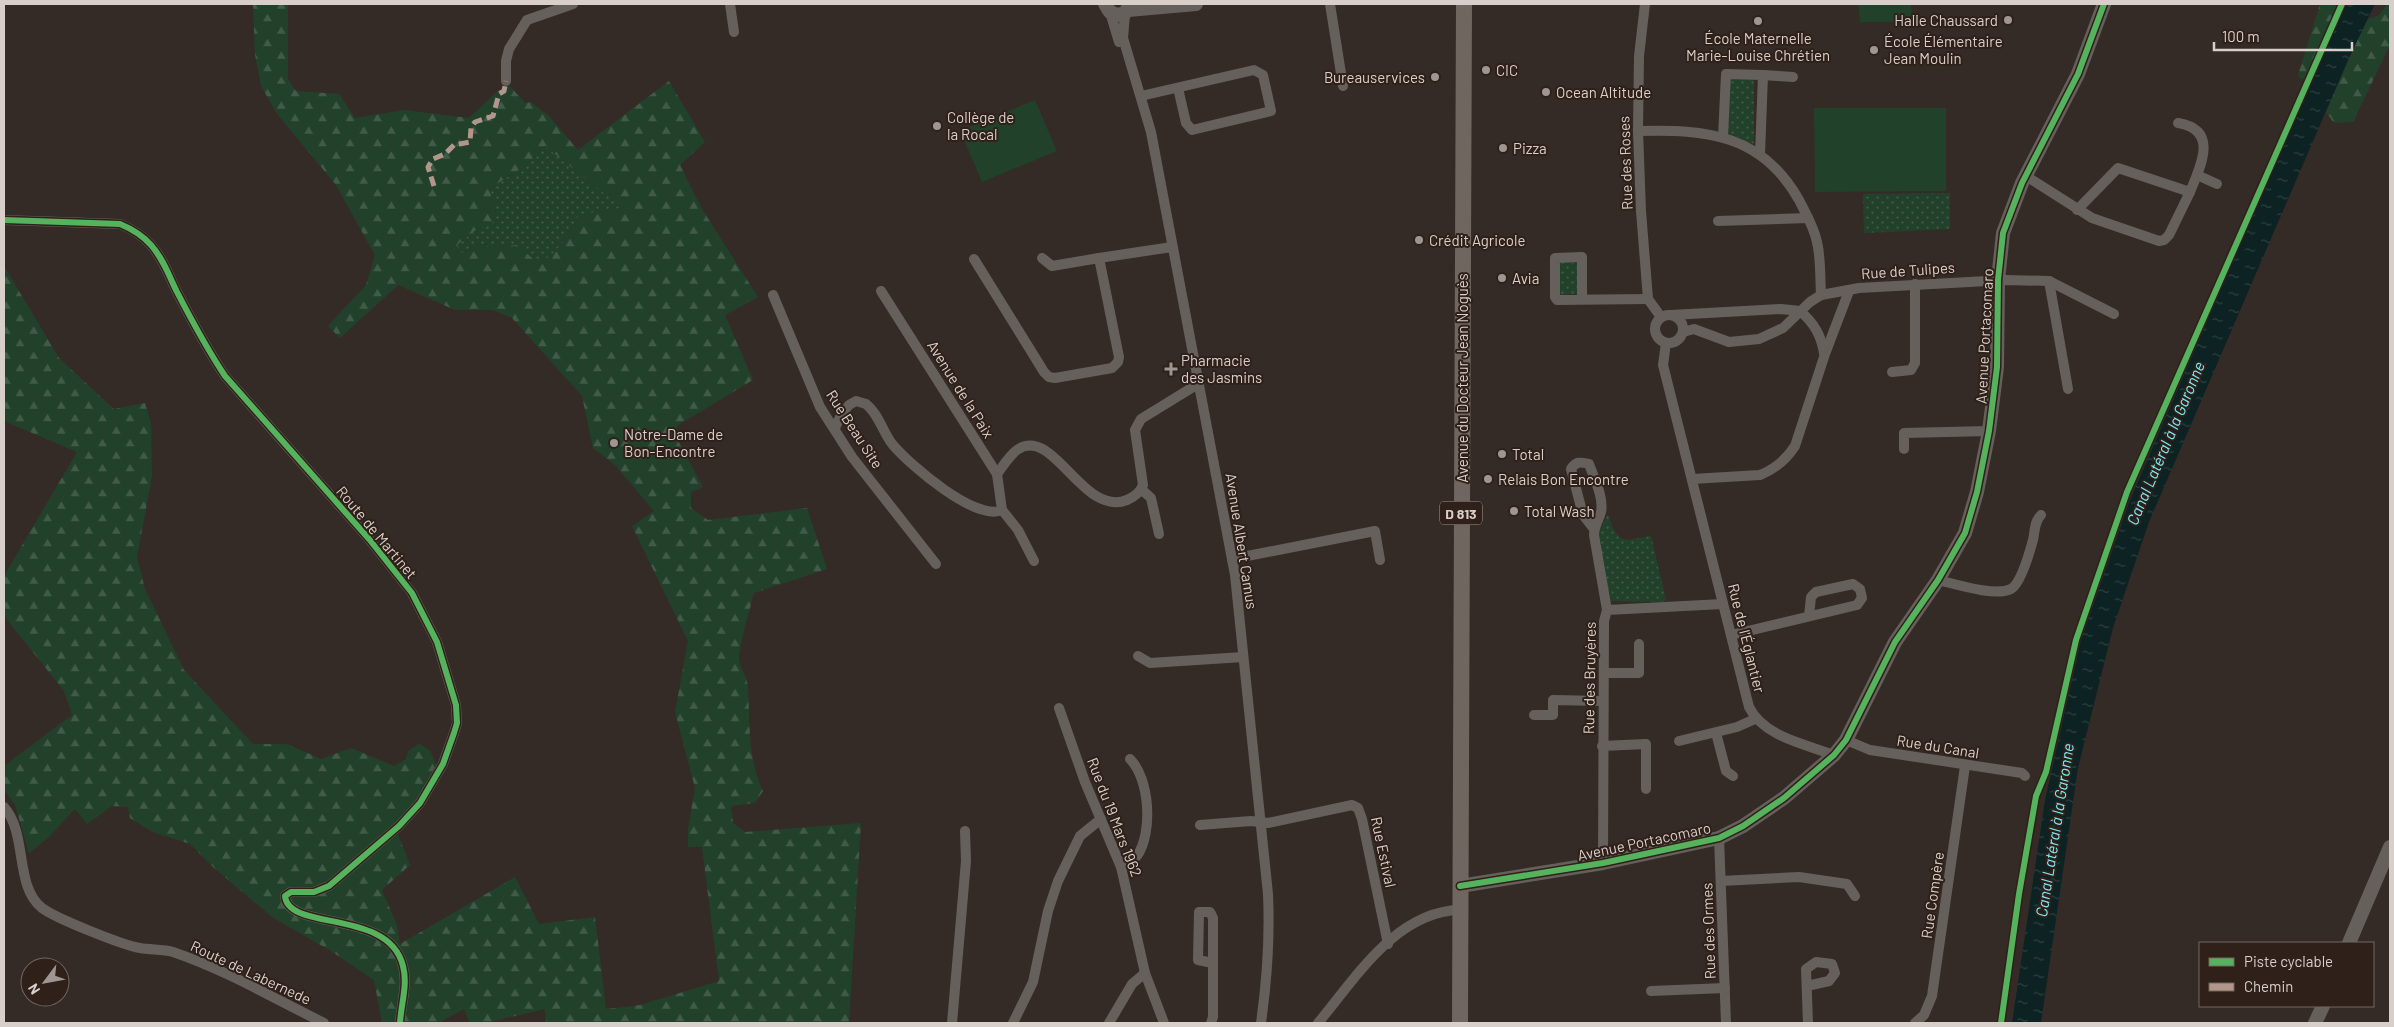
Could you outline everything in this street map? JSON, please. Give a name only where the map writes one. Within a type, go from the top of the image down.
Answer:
[{"type":"main road","name":"Avenue du Docteur Jean Noguès","points":[[1460,1023],[1464,4]]},
{"type":"street","points":[[506,81],[506,61],[509,49],[528,20],[574,4]]},
{"type":"street","points":[[730,4],[734,32]]},
{"type":"street","points":[[1107,8],[1117,15],[1128,9],[1158,5],[1196,4]]},
{"type":"street","points":[[1330,4],[1343,86]]},
{"type":"street","name":"Rue des Roses","points":[[1644,4],[1639,56],[1638,131],[1648,299]]},
{"type":"street","name":"Avenue Portacomaro","points":[[1460,886],[1603,863],[1718,838],[1743,826],[1784,798],[1834,755],[1846,740],[1895,642],[1938,580],[1965,533],[1977,492],[1989,431],[1997,367],[1998,280],[2003,234],[2013,204],[2026,176],[2078,74],[2104,4]]},
{"type":"street","name":"Avenue Albert Camus","points":[[1107,8],[1132,70],[1153,140],[1232,560],[1270,936],[1268,978],[1261,1023]]},
{"type":"street","name":"Avenue Albert Camus","points":[[1128,9],[1123,38],[1132,70]]},
{"type":"street","points":[[1141,96],[1254,70],[1263,76],[1271,111],[1192,130],[1186,123],[1178,88]]},
{"type":"street","points":[[1723,137],[1726,74],[1793,77]]},
{"type":"street","points":[[1760,154],[1763,75]]},
{"type":"street","points":[[2026,176],[2092,218],[2164,240],[2169,236],[2190,192],[2205,150],[2202,138],[2188,125],[2178,123]]},
{"type":"street","points":[[1638,131],[1692,131],[1723,137],[1760,154],[1793,190],[1808,218],[1817,242],[1821,295],[1810,302],[1783,328],[1759,339],[1729,342],[1694,329],[1683,332],[1678,340],[1666,343],[1658,338],[1654,330],[1661,317]]},
{"type":"street","points":[[2078,210],[2118,168],[2190,192]]},
{"type":"street","points":[[2197,176],[2217,184]]},
{"type":"street","points":[[1718,221],[1808,218]]},
{"type":"street","name":"Route de Martinet","points":[[4,220],[120,224],[134,230],[151,245],[166,265],[184,305],[225,376],[369,539],[412,592],[422,610],[437,642],[456,705],[457,723],[442,764],[411,814],[329,886],[314,892],[291,892],[285,896],[288,905],[295,911],[311,917],[372,931],[390,943],[398,953],[403,964],[406,982],[400,1023]]},
{"type":"street","points":[[1042,258],[1052,266],[1172,247]]},
{"type":"street","points":[[1582,300],[1582,257],[1555,258],[1555,298],[1558,300],[1582,300],[1648,299],[1661,317]]},
{"type":"street","points":[[974,259],[1044,372],[1049,377],[1055,378],[1112,368],[1118,362],[1119,357],[1098,258]]},
{"type":"street","name":"Rue de Tulipes","points":[[1821,295],[1867,287],[1915,284],[1998,280],[2049,281]]},
{"type":"street","points":[[2049,281],[2114,314]]},
{"type":"street","points":[[2049,281],[2068,389]]},
{"type":"street","points":[[1892,372],[1911,370],[1915,363],[1915,284]]},
{"type":"street","name":"Avenue de la Paix","points":[[881,291],[998,474],[1001,509]]},
{"type":"street","points":[[1666,343],[1663,364],[1692,479],[1760,475],[1769,472],[1790,455],[1795,446],[1825,354],[1849,291]]},
{"type":"street","name":"Rue Beau Site","points":[[773,296],[820,407],[852,457],[936,564]]},
{"type":"street","points":[[1661,317],[1772,309],[1800,311],[1816,326],[1825,354]]},
{"type":"street","points":[[1671,315],[1679,319],[1683,332]]},
{"type":"street","points":[[998,474],[1018,450],[1027,446],[1037,446],[1046,450],[1086,489],[1101,499],[1111,503],[1122,502],[1142,490],[1143,480],[1135,430],[1137,424],[1198,384]]},
{"type":"street","points":[[835,428],[849,405],[856,401],[866,404],[892,444],[914,467],[962,502],[990,512],[1001,509],[1018,530],[1034,561]]},
{"type":"street","points":[[1904,449],[1904,433],[1989,431]]},
{"type":"street","points":[[1594,529],[1602,509],[1600,496],[1589,464],[1579,462],[1571,469],[1583,515],[1594,529],[1607,610]]},
{"type":"street","name":"Rue de l'Églantier","points":[[1692,479],[1749,708],[1755,719]]},
{"type":"street","points":[[1142,490],[1151,498],[1159,534]]},
{"type":"street","points":[[1938,580],[1995,591],[2010,589],[2018,582],[2032,542],[2037,519],[2041,516]]},
{"type":"street","points":[[1232,560],[1375,531],[1380,560]]},
{"type":"street","points":[[1731,635],[1857,605],[1862,598],[1860,589],[1853,584],[1816,592],[1811,598],[1809,616]]},
{"type":"street","name":"Rue des Bruyères","points":[[1603,863],[1602,701],[1604,621],[1607,610],[1723,604]]},
{"type":"street","points":[[1604,673],[1640,673],[1639,644]]},
{"type":"street","points":[[1138,656],[1150,663],[1243,657]]},
{"type":"street","points":[[1534,715],[1553,715],[1553,700],[1602,701]]},
{"type":"street","name":"Rue du 19 Mars 1962","points":[[1059,708],[1121,867],[1145,973],[1164,1023]]},
{"type":"street","points":[[1679,741],[1737,727],[1755,719],[1765,728],[1834,755]]},
{"type":"street","points":[[1716,732],[1726,771],[1733,776]]},
{"type":"street","name":"Rue du Canal","points":[[1846,740],[1870,750],[1965,766],[2022,773],[2025,776]]},
{"type":"street","points":[[1602,746],[1646,744],[1646,789]]},
{"type":"street","points":[[1121,867],[1138,855],[1145,834],[1147,808],[1142,776],[1138,766],[1130,759]]},
{"type":"street","name":"Rue Compère","points":[[1915,1023],[1924,1015],[1932,996],[1965,766]]},
{"type":"street","name":"Rue Estival","points":[[1260,823],[1268,824],[1352,805],[1358,808],[1362,819],[1388,944]]},
{"type":"street","name":"Route de Labernede","points":[[4,807],[10,814],[17,832],[26,881],[32,895],[41,908],[65,920],[138,948],[171,951],[196,961],[324,1023]]},
{"type":"street","points":[[1013,1023],[1033,982],[1048,911],[1058,882],[1080,836],[1101,819]]},
{"type":"street","points":[[1200,825],[1251,821],[1260,823]]},
{"type":"street","points":[[952,1023],[966,861],[964,831]]},
{"type":"street","name":"Rue des Ormes","points":[[1718,838],[1726,1023]]},
{"type":"street","points":[[2348,942],[2390,847]]},
{"type":"street","points":[[1721,881],[1799,877],[1846,884],[1855,896]]},
{"type":"street","points":[[1318,1023],[1364,965],[1388,944],[1416,922],[1445,910],[1460,910]]},
{"type":"street","points":[[1211,1023],[1213,963],[1213,918],[1210,912],[1199,912],[1198,960],[1204,963],[1213,963]]},
{"type":"street","points":[[1109,1023],[1132,984],[1145,973]]},
{"type":"street","points":[[1807,986],[1808,1023]]},
{"type":"street","points":[[1651,991],[1725,988]]},
{"type":"street","points":[[2315,1023],[2322,1007]]},
{"type":"green space","points":[[253,4],[288,4],[288,79],[296,91],[339,94],[355,118],[404,110],[469,118],[499,90],[509,85],[525,103],[531,102],[549,116],[578,150],[669,81],[705,142],[680,165],[702,209],[758,297],[725,315],[753,380],[678,425],[675,435],[703,487],[691,492],[691,508],[708,520],[807,508],[827,569],[754,593],[739,660],[748,686],[749,726],[754,766],[763,791],[755,803],[731,806],[733,823],[745,832],[861,823],[849,1023],[546,1023],[545,1009],[485,1023],[470,1023],[464,1009],[438,1023],[382,1023],[374,980],[331,951],[272,917],[213,867],[190,844],[153,832],[130,818],[128,807],[112,806],[87,824],[75,809],[48,838],[29,853],[15,805],[4,789],[4,766],[72,715],[64,691],[4,616],[4,576],[77,452],[4,421],[4,266],[59,358],[114,409],[145,403],[151,423],[152,476],[137,557],[145,589],[184,670],[253,744],[287,744],[321,759],[351,748],[394,766],[406,759],[408,751],[419,744],[430,750],[436,765],[411,809],[395,827],[410,865],[382,890],[397,925],[400,944],[515,877],[539,924],[595,917],[606,1009],[640,1005],[719,981],[702,847],[688,847],[688,829],[695,788],[675,712],[688,641],[632,526],[654,511],[616,466],[593,448],[582,396],[512,318],[493,310],[455,310],[398,285],[340,338],[328,326],[366,285],[375,255],[336,185],[277,114],[261,86],[255,55]],"holes":[[[545,146],[622,208],[579,215],[557,249],[545,260],[538,263],[517,245],[481,248],[478,246],[457,255],[458,244],[476,230],[492,225],[496,210],[489,189],[525,166]]]},
{"type":"green space","points":[[1858,4],[1911,4],[1912,22],[1860,22]]},
{"type":"green space","points":[[2320,4],[2344,4],[2313,77],[2301,79],[2298,75]]},
{"type":"green space","points":[[2387,4],[2390,4],[2390,45],[2353,122],[2334,123],[2326,112],[2366,20],[2379,15]]},
{"type":"green space","points":[[1730,79],[1754,79],[1754,144],[1728,133]]},
{"type":"green space","points":[[1035,100],[1057,151],[982,182],[960,131]]},
{"type":"green space","points":[[1814,108],[1946,108],[1946,191],[1815,192]]},
{"type":"green space","points":[[545,146],[623,208],[579,215],[557,249],[545,260],[538,263],[516,245],[481,248],[478,246],[457,255],[458,244],[476,230],[492,224],[496,210],[489,189],[525,166]]},
{"type":"green space","points":[[1950,193],[1950,229],[1864,233],[1863,194]]},
{"type":"green space","points":[[1559,262],[1578,263],[1577,294],[1559,295]]},
{"type":"green space","points":[[1608,514],[1613,529],[1620,538],[1628,540],[1651,536],[1666,600],[1663,602],[1611,601],[1597,535]]},
{"type":"water","name":"Canal Latéral à la Garonne","points":[[2344,4],[2375,4],[2348,60],[2149,522],[2113,628],[2078,768],[2041,1023],[2012,1023],[2045,800],[2081,640],[2130,500]]},
{"type":"marked path","points":[[434,186],[428,167],[433,159],[445,154],[454,145],[470,142],[471,128],[475,122],[493,116],[499,94],[504,91],[506,81]]},
{"type":"cycle path","points":[[1460,886],[1603,863],[1719,838],[1743,826],[1784,798],[1834,755],[1846,740],[1895,642],[1938,580],[1965,533],[1977,492],[1989,431],[1997,367],[1998,280],[2003,233],[2022,183],[2078,74],[2104,4]]},
{"type":"cycle path","points":[[2001,1023],[2019,894],[2036,796],[2046,772],[2076,640],[2127,492],[2342,4]]},
{"type":"cycle path","points":[[4,220],[120,224],[137,233],[148,242],[163,262],[194,324],[225,376],[369,539],[412,593],[437,642],[456,705],[457,723],[443,764],[420,803],[399,826],[329,886],[314,892],[291,892],[285,896],[290,907],[303,914],[360,928],[379,936],[394,948],[403,966],[404,973],[405,987],[400,1023]]},
{"type":"place","name":"Halle Chaussard","points":[[2008,20]]},
{"type":"place","name":"École Maternelle Marie-Louise Chrétien","points":[[1758,21]]},
{"type":"place","name":"École Élémentaire Jean Moulin","points":[[1874,50]]},
{"type":"place","name":"CIC","points":[[1486,70]]},
{"type":"place","name":"Bureauservices","points":[[1435,77]]},
{"type":"place","name":"Ocean Altitude","points":[[1546,92]]},
{"type":"place","name":"Collège de la Rocal","points":[[937,126]]},
{"type":"place","name":"Pizza","points":[[1503,148]]},
{"type":"place","name":"Crédit Agricole","points":[[1419,240]]},
{"type":"place","name":"Avia","points":[[1502,278]]},
{"type":"place","name":"Pharmacie des Jasmins","points":[[1171,369]]},
{"type":"place","name":"Notre-Dame de Bon-Encontre","points":[[614,443]]},
{"type":"place","name":"Total","points":[[1502,454]]},
{"type":"place","name":"Relais Bon Encontre","points":[[1488,479]]},
{"type":"place","name":"Total Wash","points":[[1514,511]]}]
